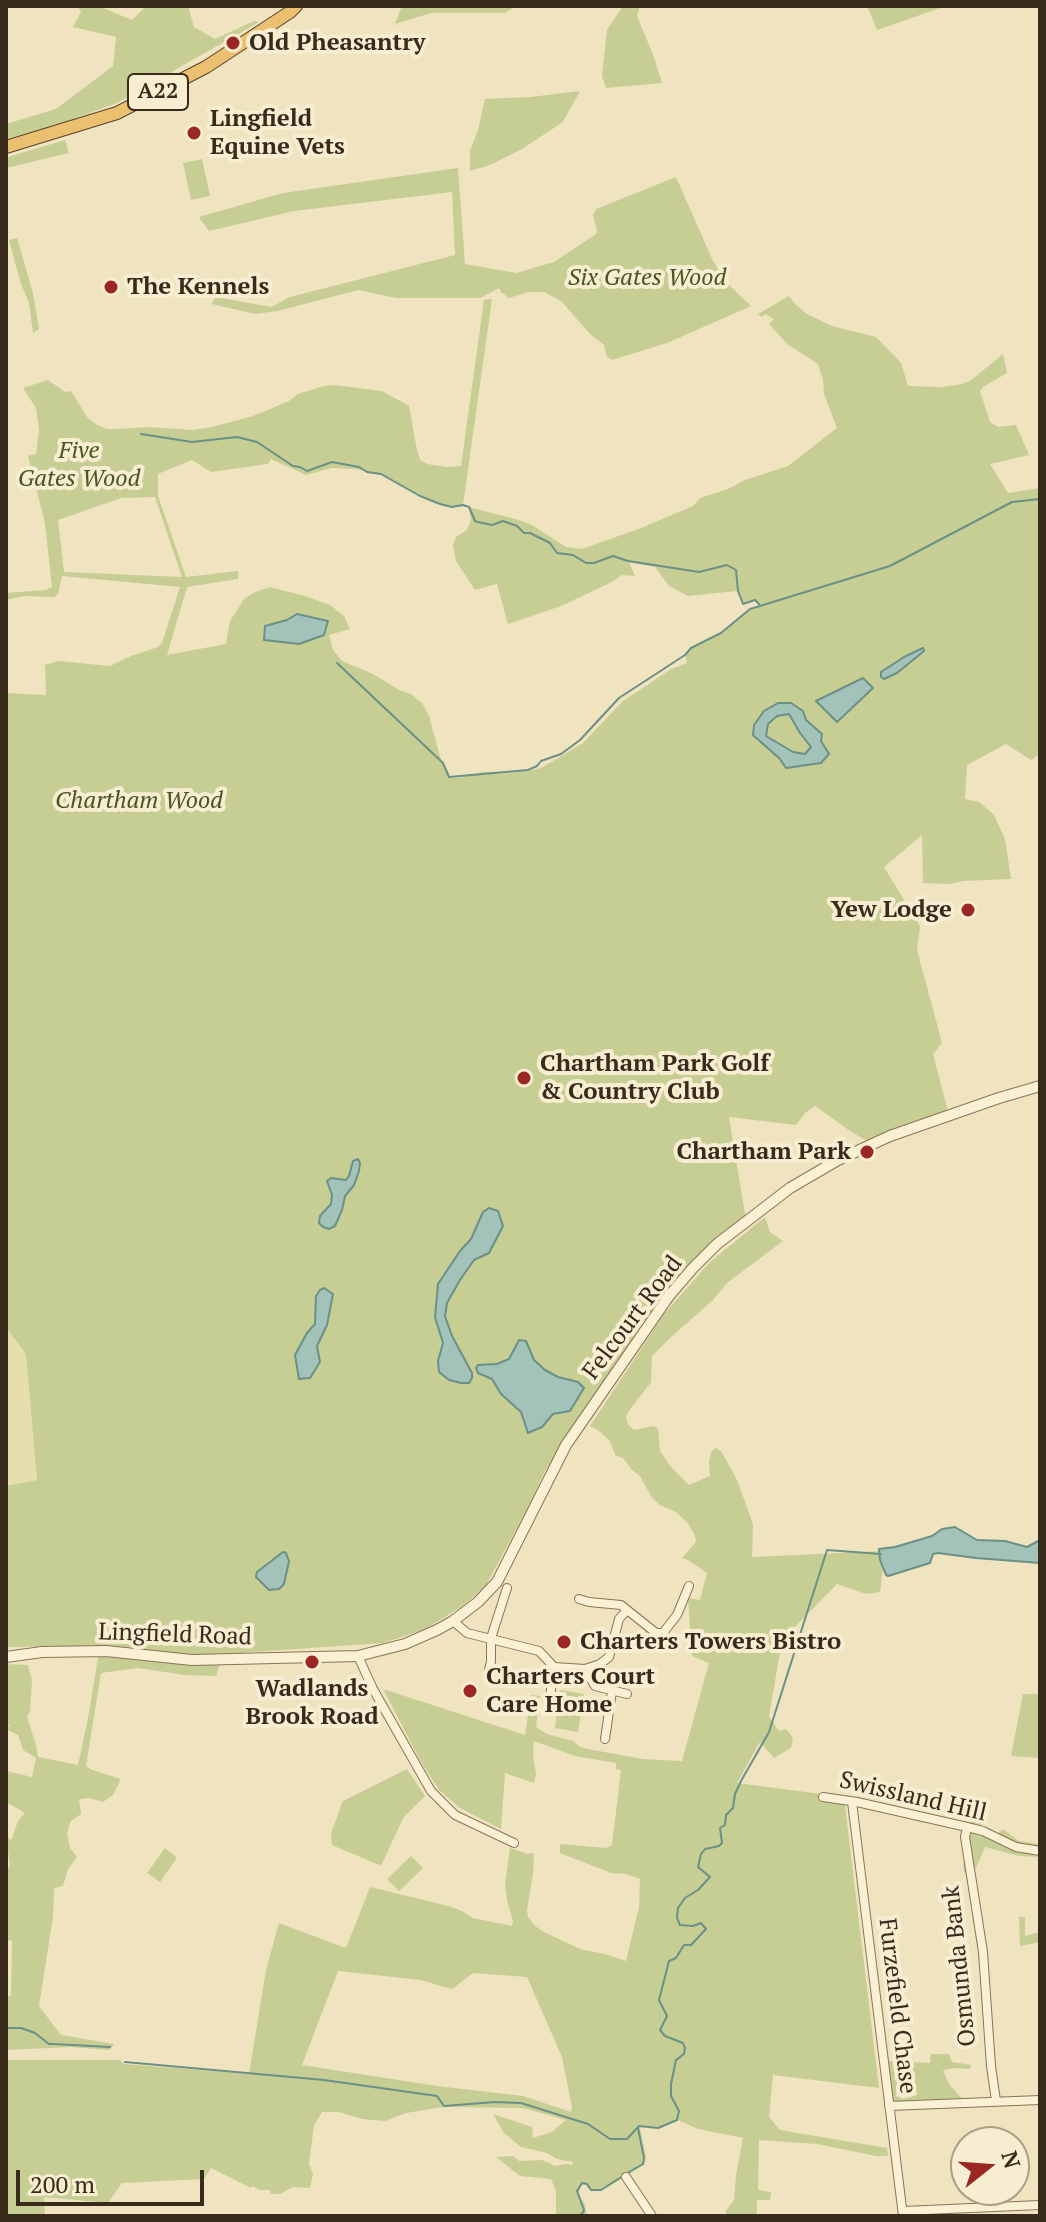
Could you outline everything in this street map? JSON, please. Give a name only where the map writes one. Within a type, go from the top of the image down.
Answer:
[{"type":"highway","name":"A22","points":[[6,147],[117,113],[206,67],[296,6]]},
{"type":"street","name":"Felcourt Road","points":[[342,1655],[358,1656],[405,1644],[453,1621],[487,1594],[497,1582],[566,1445],[669,1296],[717,1244],[790,1188],[838,1160],[890,1136],[1040,1086]]},
{"type":"street","points":[[579,1599],[621,1605],[656,1633],[663,1633],[677,1615],[689,1586]]},
{"type":"street","points":[[489,1670],[491,1638],[507,1588]]},
{"type":"street","points":[[453,1621],[467,1633],[539,1651],[554,1667],[585,1669],[609,1657],[619,1619],[627,1610]]},
{"type":"street","name":"Lingfield Road","points":[[6,1657],[42,1652],[106,1651],[192,1660],[342,1655]]},
{"type":"street","points":[[358,1656],[373,1689],[431,1791],[455,1815],[514,1843]]},
{"type":"street","points":[[549,1704],[554,1667]]},
{"type":"street","points":[[585,1669],[595,1686],[627,1694]]},
{"type":"street","points":[[605,1739],[612,1691]]},
{"type":"street","name":"Swissland Hill","points":[[823,1797],[967,1827],[1016,1847],[1040,1851]]},
{"type":"street","name":"Furzefield Chase","points":[[852,1802],[903,2214]]},
{"type":"street","name":"Osmunda Bank","points":[[967,1827],[965,1837],[983,1952],[996,2101]]},
{"type":"street","points":[[889,2106],[1040,2100]]},
{"type":"street","points":[[626,2177],[652,2216]]},
{"type":"street","points":[[903,2214],[975,2212],[1040,2205]]},
{"type":"shaded area","points":[[6,1327],[26,1354],[37,1480],[6,1486]]},
{"type":"green space","points":[[78,6],[98,6],[132,20],[146,6],[188,6],[194,27],[215,39],[254,21],[259,22],[117,103],[51,127],[6,139],[6,124],[56,109],[113,66],[116,37],[73,27],[81,12]]},
{"type":"green space","points":[[402,6],[516,6],[505,13],[431,13],[395,24]]},
{"type":"green space","points":[[623,6],[640,6],[637,16],[662,83],[606,88],[602,76],[607,30]]},
{"type":"green space","points":[[867,6],[946,6],[877,30]]},
{"type":"green space","points":[[580,91],[563,122],[522,149],[470,171],[470,151],[485,99]]},
{"type":"green space","points":[[65,140],[69,153],[6,168],[6,159],[11,156]]},
{"type":"green space","points":[[202,159],[210,196],[191,200],[183,163]]},
{"type":"green space","name":"Six Gates Wood","points":[[458,168],[465,264],[516,273],[554,262],[596,234],[593,215],[596,209],[676,177],[713,261],[728,284],[751,306],[667,343],[612,360],[607,357],[604,345],[561,301],[544,292],[528,292],[509,298],[499,288],[480,298],[396,298],[358,290],[255,314],[212,304],[215,297],[272,307],[290,297],[455,255],[452,192],[294,211],[209,231],[199,217],[283,193]]},
{"type":"green space","points":[[17,238],[33,293],[39,329],[33,333],[29,303],[9,240]]},
{"type":"green space","points":[[789,296],[807,314],[832,326],[876,337],[901,363],[908,386],[962,384],[1003,354],[1007,373],[980,391],[990,422],[998,427],[1016,425],[1029,455],[990,464],[1008,493],[1040,488],[1040,754],[1031,760],[1006,744],[967,765],[965,799],[979,802],[994,815],[1005,839],[1011,879],[923,883],[922,835],[884,867],[920,926],[917,950],[942,1043],[933,1054],[949,1115],[873,1144],[815,1106],[796,1125],[729,1117],[746,1220],[692,1269],[545,1471],[485,1587],[462,1606],[426,1629],[383,1643],[223,1654],[216,1676],[138,1668],[101,1673],[86,1766],[121,1779],[113,1795],[103,1802],[79,1799],[81,1814],[69,1826],[70,1848],[77,1857],[68,1869],[63,1886],[54,1888],[53,1917],[39,2006],[61,2035],[114,2044],[110,2050],[70,2047],[6,2050],[6,1997],[11,1996],[12,1941],[6,1940],[6,1868],[10,1867],[6,1835],[11,1841],[18,1821],[25,1813],[6,1802],[6,1771],[32,1777],[36,1758],[23,1750],[18,1735],[6,1729],[10,1725],[6,1725],[6,1664],[28,1665],[32,1680],[27,1717],[38,1757],[78,1765],[100,1646],[6,1647],[6,1486],[37,1480],[26,1354],[6,1327],[6,693],[46,695],[45,665],[58,661],[110,666],[158,647],[180,587],[62,576],[58,594],[54,597],[23,596],[6,600],[6,593],[52,587],[45,523],[28,456],[36,454],[39,430],[36,408],[23,388],[48,380],[65,392],[71,391],[87,417],[107,429],[148,427],[193,430],[253,416],[298,394],[324,386],[382,391],[409,406],[420,460],[447,467],[461,466],[484,300],[492,299],[463,505],[452,507],[440,504],[381,474],[332,468],[306,475],[271,459],[268,464],[211,472],[192,460],[158,474],[158,496],[186,577],[238,571],[238,579],[187,587],[167,655],[226,644],[230,621],[244,599],[255,592],[270,587],[305,596],[330,605],[344,616],[350,629],[329,635],[333,650],[342,661],[373,674],[422,703],[449,777],[482,772],[500,774],[543,767],[583,743],[623,701],[671,669],[687,663],[685,655],[691,648],[721,633],[759,605],[755,600],[743,604],[737,591],[688,596],[669,586],[655,567],[629,562],[635,576],[622,575],[561,606],[508,624],[497,584],[475,590],[456,561],[453,545],[456,537],[467,530],[471,520],[469,507],[519,520],[566,547],[582,549],[693,506],[700,498],[788,466],[837,428],[824,394],[818,364],[787,344],[769,324],[774,319],[758,314]],"holes":[[[155,497],[182,577],[64,572],[58,520],[121,498]],[[297,614],[328,620],[324,635],[299,643],[264,640],[265,626]]]},
{"type":"green space","points":[[765,1217],[770,1232],[783,1241],[727,1283],[713,1300],[652,1356],[651,1382],[628,1412],[628,1425],[634,1430],[653,1426],[658,1428],[660,1451],[689,1485],[710,1476],[712,1451],[716,1448],[722,1452],[737,1480],[753,1524],[752,1557],[885,1551],[880,1592],[866,1594],[837,1584],[790,1632],[779,1658],[769,1716],[779,1731],[786,1729],[793,1738],[791,1748],[774,1758],[760,1742],[737,1783],[844,1797],[879,2088],[773,2075],[769,2117],[780,2130],[887,2148],[888,2156],[817,2144],[759,2140],[758,2190],[771,2192],[770,2200],[757,2200],[757,2216],[728,2216],[725,2212],[734,2200],[743,2138],[698,2129],[678,2120],[659,2129],[642,2126],[646,2157],[644,2165],[601,2191],[591,2191],[582,2185],[579,2194],[587,2216],[556,2216],[556,2191],[551,2179],[520,2176],[496,2157],[513,2156],[519,2161],[542,2160],[555,2166],[572,2165],[573,2162],[521,2147],[504,2133],[493,2114],[532,2127],[533,2138],[552,2132],[566,2120],[523,2108],[443,2107],[406,2113],[385,2121],[362,2119],[339,2112],[322,2112],[314,2125],[309,2164],[313,2174],[310,2188],[293,2187],[280,2194],[271,2194],[270,2190],[251,2188],[211,2168],[204,2179],[122,2183],[108,2203],[44,2197],[45,2216],[6,2216],[6,2060],[120,2060],[124,2064],[249,2074],[266,1970],[279,1923],[346,1948],[370,1887],[448,1906],[473,1918],[512,1926],[505,1885],[510,1848],[534,1853],[527,1910],[535,1926],[580,1949],[626,1961],[639,1907],[640,1879],[611,1873],[560,1853],[560,1844],[606,1848],[612,1845],[621,1770],[616,1769],[616,1763],[575,1756],[534,1741],[534,1783],[505,1773],[501,1829],[460,1808],[439,1790],[383,1689],[525,1735],[531,1695],[540,1696],[536,1727],[547,1734],[593,1750],[643,1759],[682,1761],[709,1663],[692,1656],[688,1598],[700,1600],[707,1573],[682,1558],[696,1542],[688,1523],[652,1498],[640,1476],[624,1459],[615,1455],[610,1441],[590,1426],[664,1314],[710,1262]],"holes":[[[338,1971],[420,1980],[452,1989],[473,1973],[527,1977],[562,2057],[571,2112],[523,2096],[302,2065]]]},
{"type":"green space","points":[[560,1690],[584,1694],[578,1732],[555,1728]]},
{"type":"green space","points":[[1023,1694],[1040,1694],[1040,1758],[1011,1756]]},
{"type":"green space","points":[[407,1769],[425,1796],[403,1818],[382,1864],[332,1845],[331,1833],[343,1801]]},
{"type":"green space","points":[[981,1816],[983,1835],[991,1839],[1003,1829],[1019,1841],[1040,1844],[1040,1857],[1019,1856],[985,1847],[976,1868],[964,1873],[963,1863],[971,1859],[968,1823]]},
{"type":"green space","points":[[165,1848],[177,1858],[160,1882],[147,1873]]},
{"type":"green space","points":[[411,1856],[423,1868],[399,1891],[387,1879]]},
{"type":"green space","points":[[1019,1916],[1025,1918],[1025,1936],[1040,1932],[1040,1942],[1020,1946]]},
{"type":"green space","points":[[931,2054],[949,2054],[952,2062],[972,2065],[969,2069],[943,2070],[949,2084],[965,2102],[889,2106],[884,2061],[930,2063]],"holes":[[[899,2079],[904,2079],[906,2084],[915,2082],[917,2095],[903,2099],[896,2096]]]},
{"type":"water","points":[[297,614],[328,621],[324,635],[299,644],[264,640],[265,626]]},
{"type":"water","points":[[923,648],[924,651],[897,673],[884,679],[881,677],[881,672]]},
{"type":"water","points":[[863,678],[873,688],[837,722],[816,701]]},
{"type":"water","points":[[778,703],[791,703],[803,711],[806,720],[822,734],[821,741],[829,754],[821,763],[786,768],[753,735],[754,725],[764,711]],"holes":[[[789,714],[811,747],[805,754],[793,752],[766,736],[768,724],[777,716]]]},
{"type":"water","points":[[358,1159],[359,1171],[354,1185],[345,1196],[335,1226],[329,1229],[323,1227],[319,1223],[320,1216],[331,1204],[332,1195],[327,1181],[331,1178],[346,1180],[353,1161]]},
{"type":"water","points":[[489,1208],[498,1211],[503,1226],[489,1253],[474,1260],[447,1303],[445,1316],[452,1336],[472,1373],[469,1383],[461,1383],[449,1380],[439,1372],[438,1361],[443,1343],[435,1317],[438,1284],[471,1239],[483,1212]]},
{"type":"water","points":[[324,1288],[333,1294],[327,1325],[317,1346],[320,1362],[310,1378],[299,1379],[295,1355],[315,1324],[316,1296]]},
{"type":"water","points":[[519,1340],[526,1341],[534,1360],[545,1370],[578,1382],[584,1388],[570,1411],[553,1414],[542,1427],[528,1433],[521,1412],[501,1394],[492,1379],[478,1373],[476,1368],[509,1359]]},
{"type":"water","points":[[955,1527],[977,1540],[1005,1541],[1027,1547],[1040,1540],[1040,1563],[938,1553],[933,1554],[930,1563],[886,1575],[879,1549],[895,1547]]},
{"type":"water","points":[[283,1552],[289,1561],[284,1584],[279,1589],[269,1590],[256,1577],[257,1572]]},
{"type":"waterway","points":[[141,434],[192,442],[237,437],[257,442],[293,466],[307,471],[332,462],[359,467],[381,474],[440,504],[469,507],[475,521],[492,525],[503,521],[517,526],[524,533],[550,543],[557,553],[573,555],[586,563],[613,556],[699,572],[727,565],[736,570],[743,604],[755,600],[759,604]]},
{"type":"waterway","points":[[337,663],[443,763],[449,777],[528,770],[541,761],[561,754],[580,740],[619,698],[691,648],[721,633],[750,609],[890,566],[1012,502],[1040,499]]},
{"type":"waterway","points":[[125,2062],[324,2080],[437,2096],[444,2106],[521,2103],[588,2124],[610,2139],[627,2139],[639,2126],[658,2128],[677,2120],[679,2111],[671,2096],[671,2084],[676,2060],[684,2054],[685,2048],[683,2043],[665,2036],[660,2030],[667,2016],[659,2000],[669,1961],[706,1929],[701,1923],[680,1925],[678,1908],[710,1877],[698,1867],[701,1854],[705,1849],[722,1843],[720,1828],[725,1825],[726,1815],[733,1808],[741,1781],[769,1732],[827,1550],[881,1554]]},
{"type":"waterway","points":[[6,2028],[21,2028],[35,2033],[49,2044],[110,2047]]},
{"type":"waterway","points":[[629,2172],[643,2164],[638,2128]]},
{"type":"waterway","points":[[576,2216],[584,2210],[577,2191],[582,2183],[591,2190],[601,2190],[623,2176]]},
{"type":"place","name":"Old Pheasantry","points":[[233,43]]},
{"type":"place","name":"Lingfield Equine Vets","points":[[194,133]]},
{"type":"place","name":"The Kennels","points":[[111,287]]},
{"type":"place","name":"Yew Lodge","points":[[968,910]]},
{"type":"place","name":"Chartham Park Golf & Country Club","points":[[524,1078]]},
{"type":"place","name":"Chartham Park","points":[[867,1152]]},
{"type":"place","name":"Charters Towers Bistro","points":[[564,1642]]},
{"type":"place","name":"Wadlands Brook Road","points":[[312,1662]]},
{"type":"place","name":"Charters Court Care Home","points":[[470,1691]]},
{"type":"park label","name":"Five Gates Wood","points":[[79,465]]},
{"type":"park label","name":"Chartham Wood","points":[[139,801]]}]
